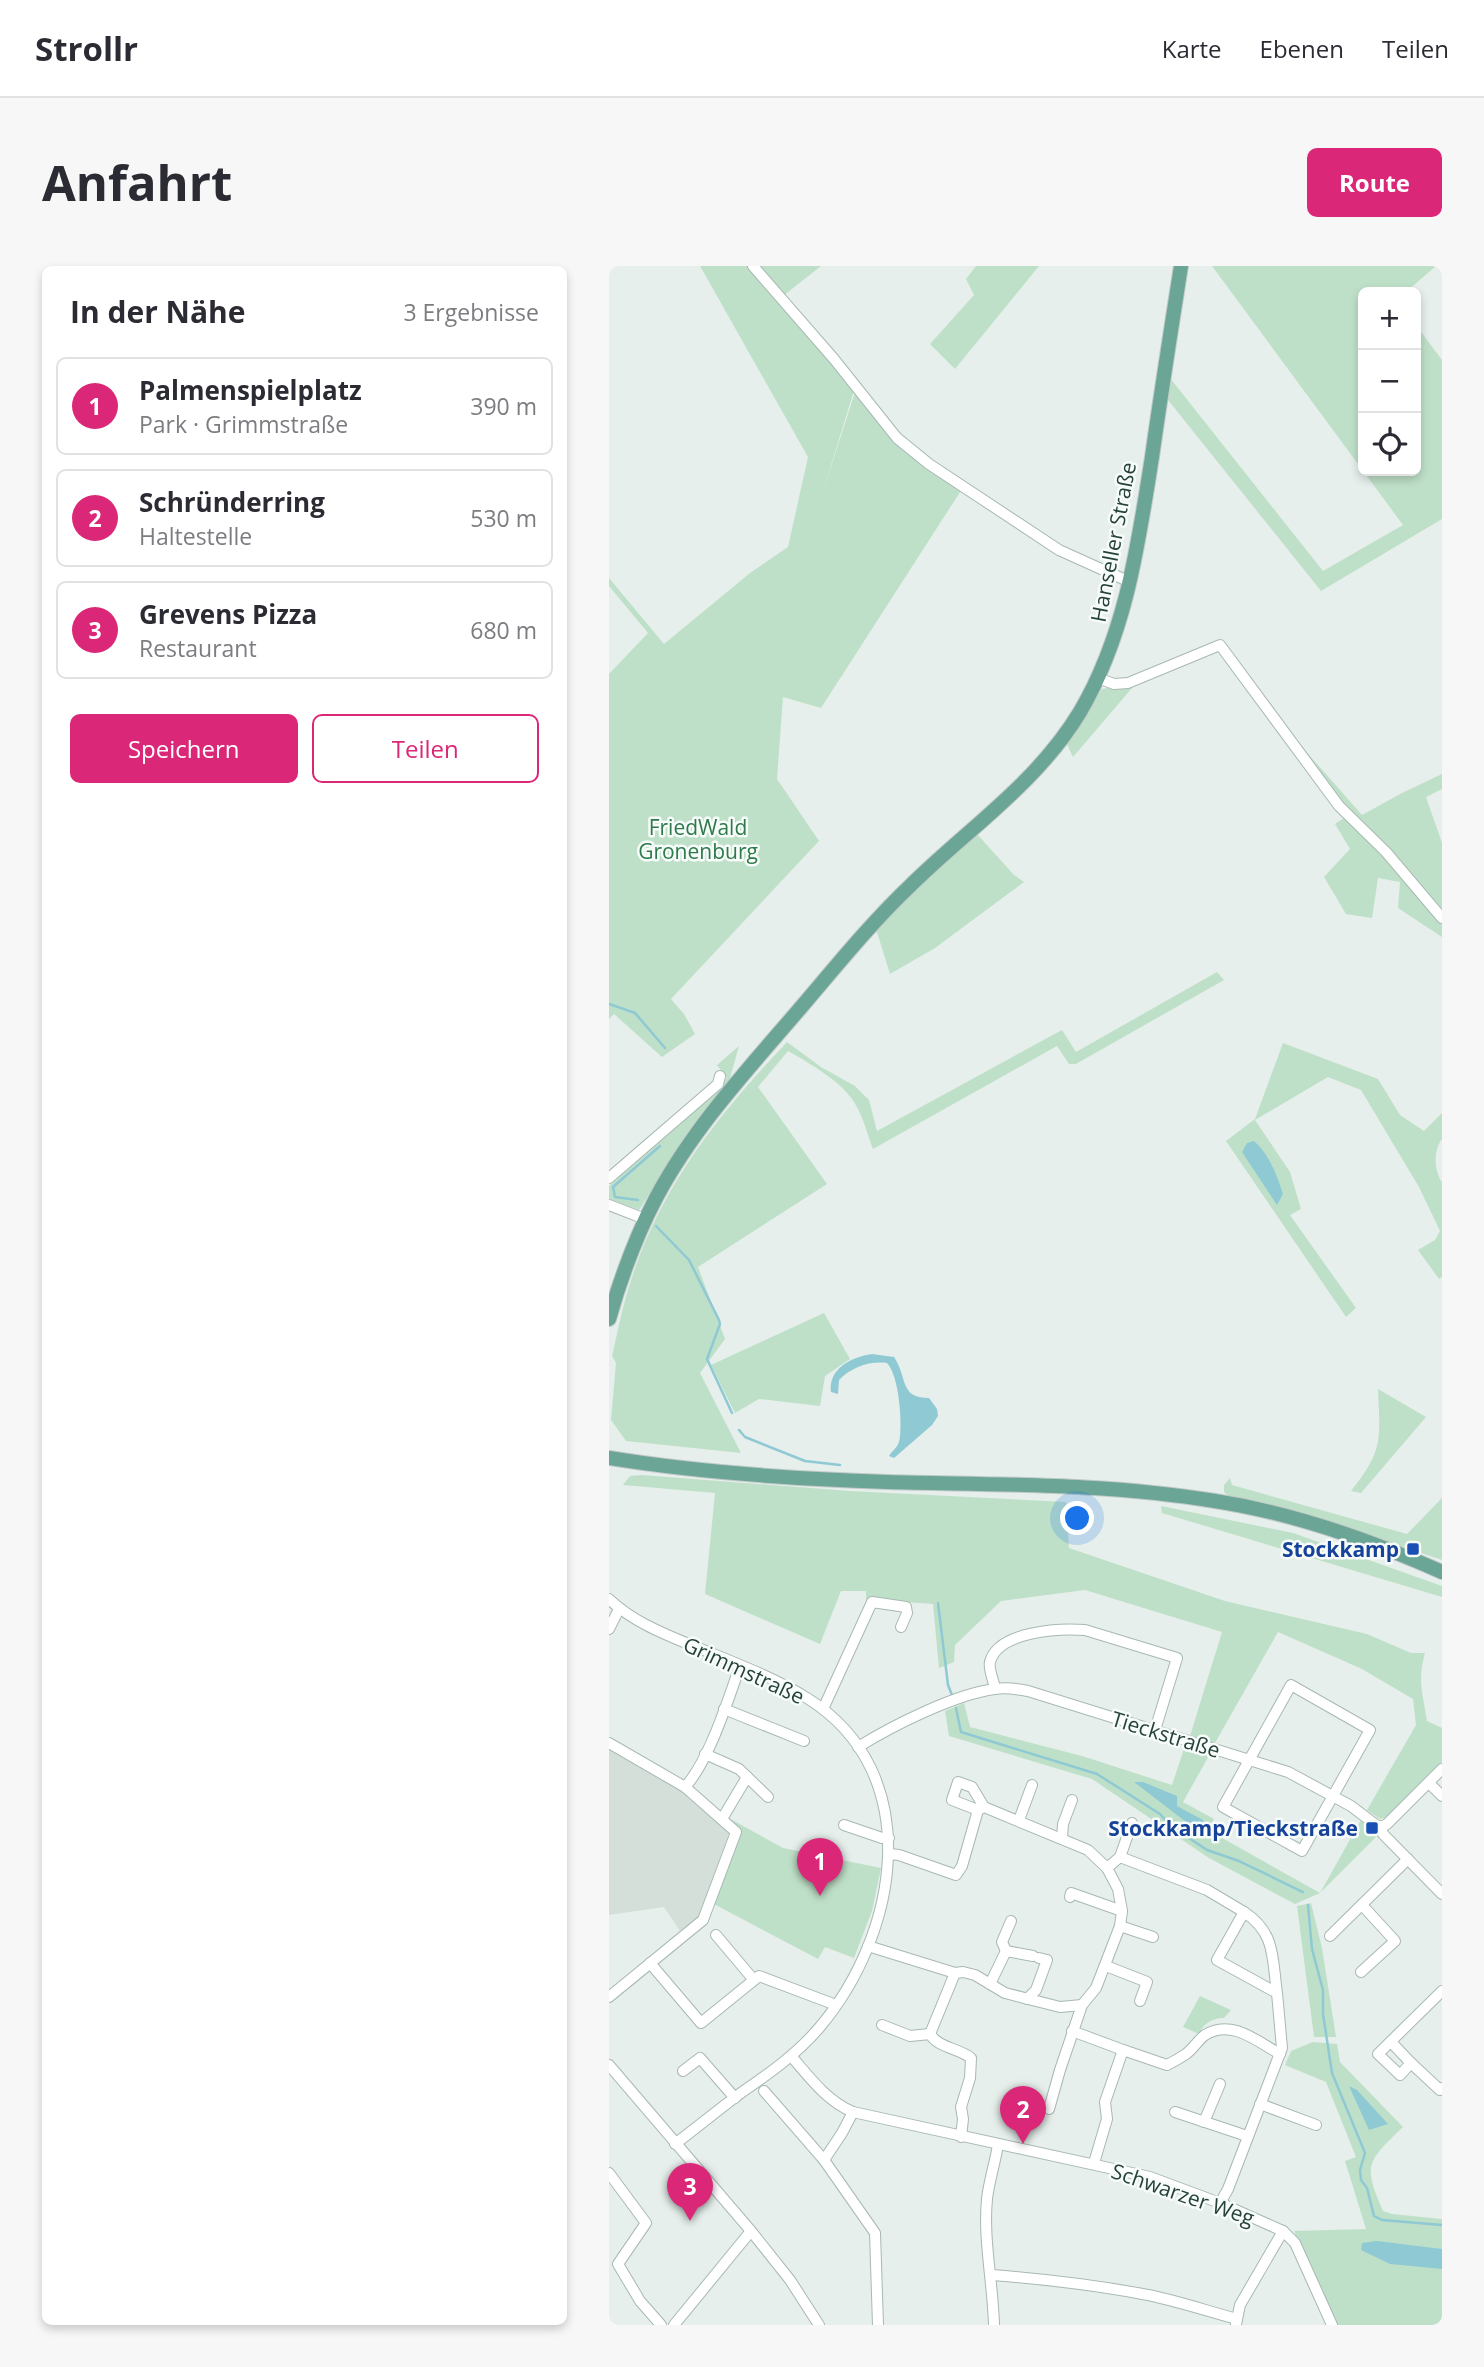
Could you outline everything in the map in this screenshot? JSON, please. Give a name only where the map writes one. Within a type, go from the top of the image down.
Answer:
[{"type":"main road","name":"Hanseller Straße","points":[[609,1319],[645,1219],[680,1158],[737,1082],[888,907],[1007,800],[1042,764],[1068,730],[1098,678],[1116,636],[1130,582],[1181,266]]},
{"type":"main road","points":[[609,1458],[713,1471],[823,1480],[1052,1485],[1174,1495],[1239,1505],[1293,1518],[1344,1534],[1442,1572]]},
{"type":"street","points":[[753,266],[834,359],[897,438],[929,464],[1059,550],[1130,582]]},
{"type":"street","points":[[1098,678],[1114,684],[1128,683],[1220,645],[1339,806],[1386,852],[1442,918]]},
{"type":"street","points":[[609,1178],[718,1084],[720,1076]]},
{"type":"street","points":[[609,1205],[645,1219]]},
{"type":"street","name":"Grimmstraße","points":[[609,1599],[619,1609],[669,1635],[790,1689],[824,1709],[858,1747],[876,1782],[884,1804],[889,1838],[884,1898],[868,1946],[836,2005],[792,2057],[675,2144]]},
{"type":"street","points":[[824,1709],[872,1602],[906,1606],[907,1613],[901,1627]]},
{"type":"street","points":[[609,1629],[619,1609]]},
{"type":"street","points":[[995,1689],[989,1665],[991,1658],[1011,1640],[1034,1633],[1085,1630],[1177,1658],[1155,1730]]},
{"type":"street","points":[[685,1787],[705,1754],[740,1666]]},
{"type":"street","points":[[1291,1685],[1370,1730],[1302,1851],[1223,1807],[1248,1759],[1291,1685]]},
{"type":"street","name":"Tieckstraße","points":[[858,1747],[938,1707],[995,1689],[1015,1688],[1028,1691],[1296,1775],[1351,1805],[1381,1827],[1383,1834],[1442,1894]]},
{"type":"street","points":[[724,1709],[804,1741]]},
{"type":"street","points":[[609,1743],[685,1787],[736,1832],[703,1920],[609,1997]]},
{"type":"street","points":[[705,1754],[739,1769],[768,1797]]},
{"type":"street","points":[[1381,1827],[1442,1769]]},
{"type":"street","points":[[722,1819],[747,1777]]},
{"type":"street","points":[[1429,1783],[1442,1796]]},
{"type":"street","points":[[1020,1821],[1032,1786]]},
{"type":"street","points":[[1062,1838],[1063,1824],[1072,1800]]},
{"type":"street","points":[[889,1854],[956,1875],[962,1866],[981,1808],[1020,1821],[1088,1850],[1107,1868],[1118,1889],[1122,1912],[1121,1926],[1096,1988],[1082,2005],[1049,2109]]},
{"type":"street","points":[[1107,1868],[1120,1857],[1132,1823]]},
{"type":"street","points":[[845,1825],[889,1838]]},
{"type":"street","points":[[1120,1857],[1207,1890],[1244,1912],[1263,1927],[1268,1937],[1282,2028],[1282,2048],[1228,2189],[1220,2203]]},
{"type":"street","points":[[1330,1936],[1408,1859]]},
{"type":"street","points":[[1070,1897],[1070,1893],[1122,1912]]},
{"type":"street","points":[[1361,1972],[1395,1941],[1362,1905]]},
{"type":"street","points":[[1244,1912],[1217,1960],[1277,1993]]},
{"type":"street","points":[[990,1984],[1006,1951],[1002,1942],[1011,1921]]},
{"type":"street","points":[[1121,1926],[1153,1937]]},
{"type":"street","points":[[716,1935],[753,1979]]},
{"type":"street","points":[[868,1946],[955,1973],[975,1975],[1005,1993],[1060,2007],[1082,2005]]},
{"type":"street","points":[[1006,1951],[1047,1961],[1036,1990],[1027,1999]]},
{"type":"street","points":[[650,1963],[701,2023],[759,1976],[836,2005]]},
{"type":"street","points":[[1106,1966],[1147,1982],[1140,2001]]},
{"type":"street","points":[[930,2035],[955,1973]]},
{"type":"street","points":[[1411,2063],[1400,2075],[1378,2054],[1442,1991]]},
{"type":"street","points":[[882,2025],[910,2036],[930,2035]]},
{"type":"street","points":[[1072,2031],[1167,2066],[1187,2054],[1216,2029],[1247,2034],[1280,2054]]},
{"type":"street","points":[[930,2035],[934,2041],[963,2051],[971,2058],[970,2078],[961,2107],[961,2137]]},
{"type":"street","points":[[1391,2042],[1441,2089]]},
{"type":"street","points":[[1094,2163],[1107,2119],[1105,2102],[1123,2050]]},
{"type":"street","name":"Schwarzer Weg","points":[[792,2057],[826,2095],[839,2106],[853,2112],[1150,2177],[1220,2203],[1283,2231]]},
{"type":"street","points":[[683,2071],[700,2058],[735,2098]]},
{"type":"street","points":[[609,2065],[751,2231],[790,2280],[819,2325]]},
{"type":"street","points":[[1205,2122],[1220,2084]]},
{"type":"street","points":[[764,2091],[824,2160],[875,2233],[878,2325]]},
{"type":"street","points":[[1260,2104],[1316,2125]]},
{"type":"street","points":[[824,2160],[853,2112]]},
{"type":"street","points":[[1175,2112],[1247,2136]]},
{"type":"street","points":[[994,2325],[987,2199],[999,2145]]},
{"type":"street","points":[[609,2173],[646,2223],[618,2264],[640,2301],[661,2325]]},
{"type":"street","points":[[674,2325],[751,2231]]},
{"type":"street","points":[[992,2275],[1063,2281],[1151,2296],[1236,2322],[1240,2305],[1283,2231],[1295,2243],[1332,2325]]},
{"type":"shaded area","points":[[609,1749],[682,1791],[729,1833],[698,1917],[680,1931],[664,1907],[609,1915]]},
{"type":"green space","name":"FriedWald Gronenburg","points":[[700,266],[821,266],[783,296],[857,381],[823,491],[856,389],[897,438],[962,489],[821,708],[783,697],[777,779],[819,841],[671,999],[684,1014],[695,1034],[662,1057],[614,1014],[609,1019],[609,674],[648,633],[609,586],[609,578],[664,644],[750,573],[788,547],[808,457]]},
{"type":"green space","points":[[976,266],[1039,266],[955,369],[930,344],[974,295],[966,279]]},
{"type":"green space","points":[[1212,266],[1436,266],[1412,287],[1358,287],[1358,464]]},
{"type":"green space","points":[[1421,332],[1442,360],[1442,519],[1321,591],[1168,400],[1170,378],[1323,571],[1403,525],[1367,476],[1421,476]]},
{"type":"green space","points":[[1135,683],[1073,757],[1067,744],[1102,689]]},
{"type":"green space","points":[[1302,747],[1362,815],[1442,774],[1442,789],[1426,797],[1442,843],[1442,937],[1398,908],[1400,882],[1378,878],[1372,918],[1346,914],[1324,877],[1350,849],[1335,824],[1344,818],[1296,753]]},
{"type":"green space","points":[[977,834],[1014,875],[1024,882],[935,948],[890,974],[876,929]]},
{"type":"green space","points":[[1217,972],[1224,980],[1076,1064],[1069,1064],[1057,1046],[873,1149],[860,1113],[848,1094],[824,1073],[788,1051],[758,1087],[827,1184],[698,1267],[725,1339],[700,1373],[741,1453],[626,1441],[611,1420],[616,1363],[612,1356],[625,1301],[640,1256],[655,1221],[691,1158],[736,1099],[787,1042],[821,1067],[855,1086],[869,1100],[877,1131],[1062,1030],[1076,1052]]},
{"type":"green space","points":[[1283,1043],[1378,1079],[1400,1115],[1424,1131],[1442,1113],[1442,1139],[1436,1160],[1437,1172],[1442,1182],[1442,1277],[1439,1279],[1418,1250],[1435,1240],[1440,1231],[1419,1187],[1361,1090],[1328,1077],[1255,1120],[1290,1172],[1301,1209],[1290,1215],[1356,1308],[1346,1317],[1226,1141],[1255,1119]]},
{"type":"green space","points":[[739,1046],[730,1078],[688,1134],[639,1210],[609,1199],[609,1186],[727,1078],[717,1065]]},
{"type":"green space","points":[[824,1313],[850,1359],[825,1376],[820,1406],[759,1399],[735,1413],[711,1365]]},
{"type":"green space","points":[[1378,1389],[1426,1417],[1361,1493],[1351,1491],[1369,1465],[1378,1443]]},
{"type":"green space","points":[[630,1476],[850,1491],[1066,1502],[1069,1548],[1225,1601],[1367,1634],[1411,1653],[1425,1653],[1421,1680],[1427,1721],[1442,1728],[1442,1762],[1387,1817],[1380,1819],[1367,1810],[1416,1725],[1413,1699],[1362,1669],[1278,1632],[1215,1743],[1190,1736],[1222,1632],[1085,1590],[1001,1601],[955,1645],[954,1662],[939,1668],[933,1604],[866,1599],[866,1591],[841,1591],[820,1644],[705,1594],[715,1493],[623,1485]]},
{"type":"green space","points":[[1230,1478],[1232,1485],[1407,1534],[1442,1498],[1442,1560],[1311,1516],[1230,1497],[1224,1492],[1224,1485]]},
{"type":"green space","points":[[1161,1506],[1293,1533],[1442,1586],[1442,1597],[1162,1513]]},
{"type":"green space","points":[[964,1703],[970,1727],[1082,1756],[1172,1785],[1185,1746],[1210,1754],[1183,1802],[1214,1819],[1208,1830],[1320,1893],[1295,1904],[1209,1858],[1092,1779],[949,1736],[945,1711]]},
{"type":"green space","points":[[727,1817],[783,1848],[881,1868],[872,1911],[854,1958],[825,1947],[818,1959],[712,1903],[737,1835]]},
{"type":"green space","points":[[1361,1820],[1377,1836],[1320,1893]]},
{"type":"green space","points":[[1311,1903],[1322,1948],[1336,2037],[1314,2037],[1297,1906]]},
{"type":"green space","points":[[1200,1996],[1231,2010],[1224,2018],[1209,2022],[1199,2034],[1183,2027]]},
{"type":"green space","points":[[1313,2042],[1337,2044],[1340,2062],[1403,2127],[1376,2156],[1372,2164],[1372,2183],[1383,2211],[1442,2219],[1442,2325],[1338,2325],[1294,2231],[1366,2229],[1345,2161],[1356,2157],[1326,2082],[1285,2065],[1291,2051]]},
{"type":"water","points":[[1254,1141],[1268,1158],[1278,1180],[1283,1194],[1277,1205],[1242,1152],[1247,1143]]},
{"type":"water","points":[[872,1354],[894,1357],[908,1391],[919,1397],[929,1398],[937,1409],[938,1416],[932,1425],[894,1458],[889,1456],[899,1442],[900,1413],[895,1378],[887,1363],[855,1368],[839,1380],[838,1394],[831,1392],[833,1377],[842,1366],[856,1358]]},
{"type":"water","points":[[1134,1782],[1143,1782],[1177,1796],[1177,1806],[1203,1820],[1203,1831],[1194,1828]]},
{"type":"water","points":[[1349,2086],[1357,2090],[1388,2124],[1369,2130]]},
{"type":"water","points":[[1377,2241],[1442,2249],[1442,2269],[1390,2264],[1361,2250],[1362,2243]]},
{"type":"waterway","points":[[609,1004],[635,1013],[665,1048]]},
{"type":"waterway","points":[[638,1200],[615,1197],[613,1187],[660,1146]]},
{"type":"waterway","points":[[656,1226],[689,1260],[719,1320],[720,1324],[707,1359],[732,1413]]},
{"type":"waterway","points":[[739,1430],[745,1437],[805,1461],[840,1465]]},
{"type":"waterway","points":[[938,1603],[948,1685],[952,1695]]},
{"type":"waterway","points":[[956,1708],[961,1732],[1097,1774],[1160,1814],[1171,1826],[1207,1850],[1239,1861],[1303,1892]]},
{"type":"waterway","points":[[1308,1905],[1312,1949],[1323,1990],[1323,2014],[1332,2073],[1365,2153],[1360,2170],[1361,2180],[1367,2188],[1374,2216],[1382,2220],[1442,2225]]},
{"type":"place","name":"Stockkamp","points":[[1413,1549]]},
{"type":"place","name":"Stockkamp/Tieckstraße","points":[[1372,1828]]},
{"type":"place","name":"Palmenspielplatz","points":[[820,1896]]},
{"type":"place","name":"Schründerring","points":[[1023,2144]]},
{"type":"place","name":"Grevens Pizza","points":[[690,2221]]}]
